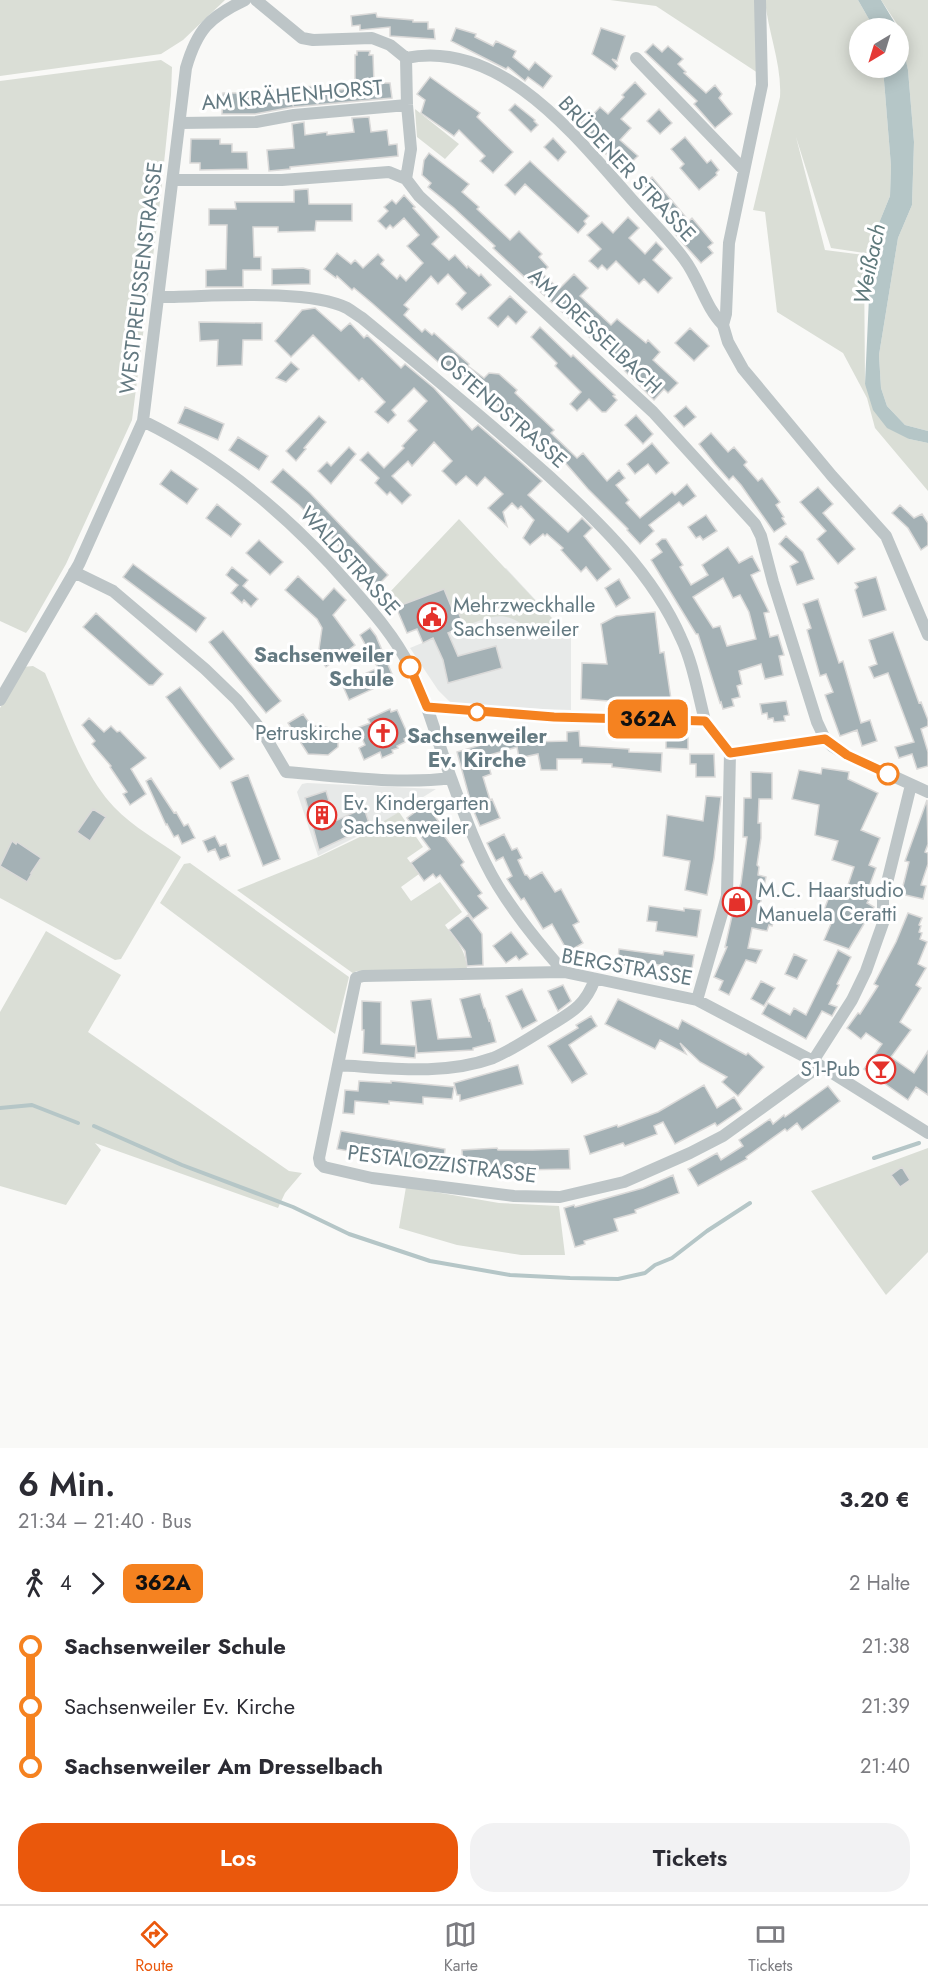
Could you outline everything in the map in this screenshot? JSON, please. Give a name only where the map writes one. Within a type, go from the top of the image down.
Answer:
[{"type":"street","name":"WESTPREUSSENSTRASSE","points":[[0,700],[74,572],[143,421],[160,297],[186,68],[193,45],[208,23],[219,14],[245,0]]},
{"type":"street","points":[[174,180],[282,180],[389,172],[406,179],[411,149],[406,58],[390,45],[372,38],[313,40],[303,38],[256,0]]},
{"type":"street","points":[[723,325],[726,314],[729,243],[762,85],[760,0]]},
{"type":"street","name":"BRÜDENER STRASSE","points":[[406,58],[438,56],[480,66],[514,82],[596,158],[684,259],[699,281],[714,316],[723,325],[728,342],[743,369],[832,476],[886,536],[928,635]]},
{"type":"street","points":[[636,58],[744,170]]},
{"type":"street","name":"AM KRÄHENHORST","points":[[180,123],[256,122],[294,115],[407,105]]},
{"type":"street","name":"AM DRESSELBACH","points":[[406,179],[419,196],[653,412],[755,524],[761,536],[772,582],[817,722],[825,739]]},
{"type":"street","name":"OSTENDSTRASSE","points":[[160,297],[284,296],[321,300],[348,308],[362,318],[520,450],[579,503],[637,566],[656,592],[682,638],[705,721]]},
{"type":"street","name":"WALDSTRASSE","points":[[143,421],[215,463],[260,497],[302,534],[337,570],[381,622],[410,667],[480,850],[498,885],[543,948],[564,972]]},
{"type":"street","points":[[74,572],[113,591],[205,669],[237,700],[262,731],[286,772],[376,778],[433,780],[451,778]]},
{"type":"street","points":[[427,707],[554,717],[705,721],[730,753],[727,896],[697,999]]},
{"type":"street","points":[[730,753],[825,739],[847,755],[928,792]]},
{"type":"street","name":"PESTALOZZISTRASSE","points":[[338,1065],[319,1158],[324,1167],[372,1178],[514,1196],[560,1197],[624,1182],[654,1170],[736,1126],[810,1073],[852,1000],[866,971],[883,923],[883,899],[911,785]]},
{"type":"street","name":"BERGSTRASSE","points":[[338,1065],[356,978],[374,975],[564,972],[697,999],[815,1063],[928,1133]]},
{"type":"street","points":[[338,1065],[429,1070],[471,1064],[493,1058],[520,1044],[580,1006],[590,994],[595,979]]},
{"type":"shaded area","points":[[0,0],[225,0],[183,40],[161,54],[0,76]]},
{"type":"shaded area","points":[[610,0],[756,0],[758,73],[656,6]]},
{"type":"shaded area","points":[[765,0],[858,0],[868,18],[849,18],[849,78],[884,78],[891,166],[890,196],[879,223],[871,254],[831,248],[796,137],[825,250],[864,255],[865,384],[909,439],[928,443],[928,491],[875,428],[867,398],[843,353],[777,312],[765,212],[753,210],[780,97],[779,73]]},
{"type":"shaded area","points":[[858,0],[881,0],[892,18],[868,18]]},
{"type":"shaded area","points":[[881,0],[928,0],[928,431],[905,425],[887,406],[881,388],[879,355],[898,238],[912,205],[914,142],[909,78],[909,18],[893,18]]},
{"type":"shaded area","points":[[161,60],[172,67],[171,95],[160,202],[132,420],[66,564],[26,633],[0,621],[0,81]]},
{"type":"shaded area","points":[[884,78],[909,78],[914,142],[912,205],[898,238],[879,355],[881,388],[887,406],[905,425],[928,431],[928,443],[909,439],[887,428],[873,410],[865,384],[871,254],[879,223],[890,196],[891,166]]},
{"type":"shaded area","points":[[415,109],[459,144],[445,159],[417,137]]},
{"type":"shaded area","points":[[459,519],[561,628],[535,635],[525,626],[501,616],[464,626],[457,609],[453,611],[443,589],[396,607],[389,593]]},
{"type":"shaded area","points":[[506,568],[571,638],[571,710],[452,704],[438,690],[410,648],[463,626],[457,609],[453,611]]},
{"type":"shaded area","points":[[33,666],[45,673],[74,743],[102,793],[129,821],[181,857],[121,959],[115,960],[0,898],[0,708],[23,667]]},
{"type":"shaded area","points":[[302,784],[436,789],[372,829],[318,856],[297,792]]},
{"type":"shaded area","points":[[399,812],[423,847],[407,858],[419,874],[401,887],[411,901],[440,882],[462,912],[445,925],[462,949],[467,968],[356,971],[354,974],[237,890],[316,858],[364,835]]},
{"type":"shaded area","points":[[190,863],[349,977],[335,1034],[160,903],[184,864]]},
{"type":"shaded area","points":[[46,931],[121,975],[88,1032],[289,1171],[302,1173],[285,1193],[278,1208],[95,1143],[101,1150],[66,1205],[0,1186],[0,1012]]},
{"type":"shaded area","points":[[928,1148],[928,1252],[886,1295],[811,1191]]},
{"type":"shaded area","points":[[406,1187],[499,1203],[559,1206],[565,1255],[521,1255],[457,1245],[399,1228]]},
{"type":"building","points":[[376,13],[377,17],[428,22],[428,29],[434,29],[435,39],[390,36],[390,27],[360,30],[360,25],[352,26],[351,16]]},
{"type":"building","points":[[456,28],[476,34],[475,37],[493,46],[496,41],[516,51],[513,57],[529,70],[535,62],[552,76],[543,88],[528,77],[525,81],[508,67],[506,69],[451,41]]},
{"type":"building","points":[[601,28],[625,36],[617,61],[612,59],[618,66],[615,70],[592,54]]},
{"type":"building","points":[[653,44],[662,52],[668,46],[683,59],[678,64],[686,72],[684,73],[706,93],[715,85],[722,94],[719,98],[732,114],[715,128],[694,104],[697,101],[645,52]]},
{"type":"building","points":[[357,51],[370,51],[369,55],[373,55],[374,83],[390,83],[392,98],[293,107],[255,114],[222,114],[223,93],[246,93],[246,97],[268,96],[272,90],[293,105],[291,93],[303,92],[303,87],[317,86],[320,92],[355,88]]},
{"type":"building","points":[[430,77],[480,113],[477,117],[513,152],[493,173],[480,161],[485,156],[459,130],[454,136],[421,113],[425,100],[417,94]]},
{"type":"building","points":[[635,82],[646,94],[621,119],[631,128],[620,140],[638,156],[623,170],[576,126],[584,118],[587,121],[600,107],[608,114]]},
{"type":"building","points":[[515,104],[538,125],[531,132],[509,110]]},
{"type":"building","points":[[659,109],[672,123],[660,134],[647,121]]},
{"type":"building","points":[[369,117],[371,132],[387,130],[389,145],[397,144],[398,156],[269,171],[267,150],[294,148],[292,124],[304,122],[305,135],[327,132],[327,135],[354,132],[352,118]]},
{"type":"building","points":[[685,137],[707,163],[711,160],[719,170],[717,175],[699,190],[680,168],[684,164],[671,149]]},
{"type":"building","points":[[553,138],[566,152],[558,161],[544,147]]},
{"type":"building","points":[[191,139],[220,139],[220,144],[232,144],[232,152],[247,152],[248,169],[200,170],[200,163],[190,163]]},
{"type":"building","points":[[429,153],[469,184],[462,192],[510,240],[519,231],[542,254],[539,257],[548,267],[542,273],[559,289],[574,274],[588,288],[580,296],[611,325],[617,319],[646,343],[648,340],[660,352],[653,360],[678,383],[668,393],[664,389],[654,400],[493,248],[495,246],[428,187],[431,183],[422,175],[424,160]]},
{"type":"building","points":[[530,161],[589,216],[584,221],[586,224],[578,233],[525,184],[515,195],[505,185]]},
{"type":"building","points":[[652,177],[689,221],[692,218],[713,243],[708,247],[713,253],[701,263],[674,232],[677,230],[640,188]]},
{"type":"building","points":[[308,189],[309,204],[352,204],[352,221],[316,221],[315,231],[278,232],[278,227],[253,227],[254,257],[261,257],[261,270],[243,270],[243,287],[206,287],[206,270],[226,269],[227,225],[209,225],[209,209],[236,209],[235,202],[294,202],[294,190]]},
{"type":"building","points":[[404,195],[439,237],[432,244],[449,260],[455,255],[467,268],[468,266],[479,276],[481,274],[491,285],[462,310],[456,304],[466,293],[448,274],[438,284],[431,276],[404,305],[409,309],[404,315],[422,332],[425,329],[432,335],[434,333],[484,378],[489,373],[499,374],[517,390],[515,393],[554,430],[551,433],[577,458],[583,453],[607,481],[619,470],[625,478],[616,485],[629,500],[626,503],[640,518],[672,492],[675,495],[687,484],[696,496],[683,506],[679,502],[649,525],[654,531],[640,544],[562,459],[560,460],[555,455],[551,460],[505,417],[507,415],[491,400],[488,403],[459,375],[456,378],[354,288],[352,290],[337,276],[336,278],[324,269],[337,253],[351,264],[355,260],[363,268],[378,254],[384,260],[381,264],[397,279],[400,275],[406,281],[423,263],[407,246],[419,235],[404,218],[393,228],[390,225],[386,229],[378,221],[388,211],[384,207],[392,200],[396,204]]},
{"type":"building","points":[[628,217],[639,228],[629,238],[645,254],[656,242],[663,249],[653,260],[672,278],[658,293],[644,279],[639,284],[616,261],[607,270],[602,265],[598,269],[589,261],[601,249],[587,235],[602,222],[613,233]]},
{"type":"building","points":[[303,268],[310,270],[310,284],[272,285],[272,269]]},
{"type":"building","points":[[510,296],[527,312],[516,324],[508,316],[498,327],[488,318]]},
{"type":"building","points":[[315,308],[341,331],[350,323],[364,338],[367,335],[401,368],[405,364],[434,388],[472,430],[478,425],[522,463],[542,481],[528,495],[568,532],[582,518],[592,528],[584,536],[611,569],[597,581],[586,567],[581,572],[561,550],[563,548],[547,534],[545,536],[543,534],[530,545],[523,538],[534,520],[521,506],[518,509],[512,503],[503,512],[507,526],[488,508],[503,494],[485,477],[477,486],[466,476],[456,485],[442,471],[452,461],[434,442],[412,466],[408,461],[392,476],[411,495],[402,504],[390,492],[387,495],[375,483],[379,478],[360,460],[368,452],[384,468],[404,448],[402,446],[417,430],[408,421],[427,401],[414,388],[392,410],[396,415],[388,423],[375,412],[385,402],[362,378],[359,381],[313,335],[291,357],[275,341],[302,310]]},
{"type":"building","points":[[199,322],[262,323],[262,340],[243,340],[242,365],[217,366],[218,340],[200,341]]},
{"type":"building","points":[[540,327],[615,395],[613,396],[617,400],[606,412],[602,412],[589,399],[577,411],[570,404],[581,392],[531,337]]},
{"type":"building","points":[[690,328],[709,346],[694,361],[675,343]]},
{"type":"building","points":[[291,362],[299,369],[286,382],[276,378]]},
{"type":"building","points":[[686,406],[696,417],[684,427],[674,416]]},
{"type":"building","points":[[185,407],[224,424],[218,440],[178,423]]},
{"type":"building","points":[[636,415],[653,434],[643,444],[625,425]]},
{"type":"building","points":[[319,416],[326,422],[296,461],[286,451]]},
{"type":"building","points":[[711,433],[728,452],[734,447],[747,462],[744,465],[758,481],[762,478],[780,502],[776,505],[786,524],[774,532],[741,485],[733,476],[729,480],[715,464],[699,444]]},
{"type":"building","points":[[238,437],[268,456],[259,470],[229,450]]},
{"type":"building","points":[[652,443],[669,463],[656,474],[648,464],[635,474],[627,464]]},
{"type":"building","points":[[349,447],[356,454],[331,484],[318,471],[327,462],[331,466]]},
{"type":"building","points":[[283,469],[310,493],[388,575],[375,588],[299,505],[271,482]]},
{"type":"building","points":[[171,470],[198,489],[187,504],[160,484]]},
{"type":"building","points":[[818,487],[833,504],[823,513],[855,549],[838,564],[817,539],[826,531],[800,502]]},
{"type":"building","points":[[217,504],[241,524],[231,537],[206,518]]},
{"type":"building","points":[[900,505],[914,518],[922,514],[928,523],[928,545],[921,550],[908,528],[892,513]]},
{"type":"building","points":[[706,515],[717,531],[703,540],[700,536],[696,538],[688,527]]},
{"type":"building","points":[[786,536],[803,552],[814,579],[797,585],[790,566],[798,562],[779,544]]},
{"type":"building","points":[[666,539],[683,565],[680,567],[691,585],[708,575],[702,565],[728,547],[739,563],[752,556],[760,571],[751,575],[769,612],[764,613],[770,637],[778,635],[784,655],[779,656],[783,675],[765,679],[761,664],[739,671],[742,684],[737,686],[740,697],[732,699],[734,706],[723,709],[698,634],[651,560],[662,552],[656,544]],"holes":[[[723,578],[733,598],[740,595],[749,612],[756,639],[727,646],[720,626],[713,628],[693,597]]]},
{"type":"building","points":[[259,540],[283,562],[270,575],[246,553]]},
{"type":"building","points":[[133,564],[206,618],[196,632],[123,577]]},
{"type":"building","points":[[232,567],[248,580],[243,586],[258,599],[251,607],[244,600],[242,603],[231,593],[238,585],[226,575]]},
{"type":"building","points":[[298,576],[323,600],[334,588],[346,600],[333,615],[355,645],[326,667],[318,656],[322,628],[317,619],[285,590]]},
{"type":"building","points":[[876,577],[886,610],[863,617],[855,590],[858,587],[855,583]]},
{"type":"building","points":[[619,579],[630,598],[616,607],[605,588]]},
{"type":"building","points":[[444,589],[453,611],[457,609],[464,626],[448,633],[458,656],[496,646],[502,668],[448,683],[443,660],[433,638],[423,643],[417,629],[407,633],[396,607]]},
{"type":"building","points":[[818,599],[839,663],[843,661],[861,723],[870,720],[877,741],[862,746],[857,730],[840,736],[825,695],[833,692],[826,674],[820,676],[807,630],[811,628],[803,604]]},
{"type":"building","points":[[655,612],[660,653],[664,652],[671,699],[648,702],[648,698],[623,702],[581,699],[582,663],[607,664],[601,624],[616,616]]},
{"type":"building","points":[[96,613],[163,674],[153,685],[149,685],[83,627]]},
{"type":"building","points":[[370,628],[376,636],[394,679],[349,700],[342,684],[378,668],[360,635]]},
{"type":"building","points":[[223,631],[281,701],[266,713],[209,642]]},
{"type":"building","points":[[893,632],[919,703],[921,702],[928,720],[928,726],[921,729],[928,752],[928,766],[917,769],[912,754],[899,758],[895,747],[914,742],[888,673],[874,678],[869,667],[877,664],[869,640]]},
{"type":"building","points":[[180,687],[234,759],[220,769],[166,697]]},
{"type":"building","points":[[786,701],[789,715],[784,716],[785,721],[774,722],[773,718],[768,719],[767,713],[762,714],[760,704]]},
{"type":"building","name":"Petruskirche","points":[[390,709],[391,712],[397,710],[409,737],[397,746],[398,748],[392,750],[393,753],[382,758],[380,752],[364,760],[359,748],[365,745],[357,728],[370,723],[368,719]]},
{"type":"building","points":[[303,714],[311,725],[330,728],[338,738],[338,747],[328,755],[308,754],[288,723]]},
{"type":"building","points":[[89,718],[104,732],[111,726],[117,732],[120,731],[146,758],[131,769],[146,794],[130,805],[123,794],[127,792],[111,766],[92,744],[95,741],[82,725]]},
{"type":"building","points":[[507,731],[509,739],[532,735],[532,742],[567,741],[567,732],[579,731],[580,746],[629,749],[629,752],[662,753],[661,772],[612,767],[612,764],[582,763],[582,759],[557,759],[557,770],[541,770],[538,754],[519,758],[517,747],[486,756],[491,774],[483,777],[490,800],[492,799],[500,818],[480,826],[472,807],[457,752],[481,745],[478,738]]},
{"type":"building","points":[[666,737],[688,738],[688,749],[666,748]]},
{"type":"building","points":[[690,754],[714,754],[715,777],[696,777],[696,764],[690,764]]},
{"type":"building","points":[[822,768],[849,772],[848,779],[878,793],[861,830],[880,838],[869,865],[876,868],[869,887],[862,885],[859,893],[870,898],[867,903],[874,907],[849,949],[824,940],[833,919],[822,915],[831,892],[844,897],[854,867],[832,860],[838,841],[815,835],[819,805],[792,799],[799,770],[821,774]]},
{"type":"building","points":[[751,772],[772,773],[772,799],[759,799],[758,823],[761,823],[761,838],[757,865],[758,875],[766,877],[759,910],[775,915],[772,926],[769,925],[767,931],[752,928],[748,948],[762,950],[756,963],[746,960],[729,995],[719,990],[723,981],[714,977],[727,947],[725,947],[733,907],[741,883],[747,837],[743,837],[744,798],[751,798]]},
{"type":"building","points":[[248,775],[280,859],[263,866],[231,782]]},
{"type":"building","points":[[151,778],[184,826],[188,824],[195,838],[182,844],[178,835],[174,837],[146,781]]},
{"type":"building","name":"Ev. Kindergarten Sachsenweiler","points":[[326,791],[335,821],[364,808],[370,826],[319,850],[305,798]]},
{"type":"building","points":[[706,796],[721,797],[714,859],[707,895],[685,890],[690,861],[663,856],[667,815],[703,821]]},
{"type":"building","points":[[927,800],[928,844],[925,852],[928,853],[928,864],[921,885],[926,886],[923,899],[901,894],[909,862],[905,861]]},
{"type":"building","points":[[426,804],[439,822],[435,824],[464,862],[461,865],[482,893],[478,896],[488,908],[473,919],[440,875],[436,878],[433,874],[424,881],[411,863],[430,849],[407,818]]},
{"type":"building","points":[[93,809],[106,817],[90,841],[77,832]]},
{"type":"building","points":[[504,834],[512,850],[517,848],[522,858],[518,860],[525,875],[530,879],[542,872],[555,892],[561,889],[579,922],[573,925],[583,943],[568,952],[552,924],[543,929],[524,898],[521,900],[507,879],[512,876],[503,857],[496,861],[487,843]]},
{"type":"building","points":[[215,836],[220,846],[226,844],[230,856],[220,860],[215,849],[208,852],[203,841]]},
{"type":"building","points":[[12,841],[41,858],[27,882],[0,866]]},
{"type":"building","points":[[649,906],[684,911],[684,908],[701,910],[697,937],[656,931],[657,922],[647,921]]},
{"type":"building","points":[[908,913],[922,918],[919,925],[921,926],[919,932],[922,933],[920,939],[927,942],[918,964],[926,968],[916,985],[921,988],[900,1022],[911,1030],[891,1057],[914,1073],[928,1051],[928,1095],[916,1087],[908,1100],[864,1069],[882,1044],[866,1033],[861,1039],[847,1028],[858,1013],[860,1014],[878,986],[874,984]]},
{"type":"building","points":[[468,915],[482,934],[483,965],[467,966],[465,951],[449,930]]},
{"type":"building","points":[[511,932],[528,954],[519,960],[516,956],[506,963],[493,946]]},
{"type":"building","points":[[619,949],[663,955],[664,951],[694,955],[690,981],[674,979],[675,967],[634,962],[633,970],[617,968]]},
{"type":"building","points":[[838,950],[851,957],[829,1004],[837,1007],[832,1016],[822,1011],[806,1039],[762,1014],[768,1003],[790,1015],[794,1008],[806,1015]]},
{"type":"building","points":[[794,954],[807,960],[797,979],[785,974]]},
{"type":"building","points":[[761,981],[775,988],[764,1006],[751,999]]},
{"type":"building","points":[[563,985],[571,1001],[558,1011],[548,991]]},
{"type":"building","points":[[522,989],[537,1021],[522,1029],[506,996]]},
{"type":"building","points":[[480,994],[496,1042],[473,1048],[473,1050],[417,1053],[411,1001],[431,999],[438,1039],[471,1037],[460,999]]},
{"type":"building","points":[[618,999],[678,1029],[682,1020],[746,1055],[748,1053],[764,1067],[738,1096],[722,1082],[727,1077],[700,1062],[680,1043],[686,1054],[660,1040],[655,1049],[605,1024]]},
{"type":"building","points":[[362,1001],[381,1002],[381,1044],[416,1046],[415,1058],[363,1053]]},
{"type":"building","points":[[591,1016],[597,1026],[569,1045],[587,1074],[572,1083],[548,1046],[578,1028],[576,1025]]},
{"type":"building","points":[[518,1065],[523,1084],[460,1101],[460,1095],[457,1095],[454,1083]]},
{"type":"building","points":[[359,1081],[391,1083],[391,1081],[454,1087],[452,1099],[423,1097],[423,1104],[355,1101],[354,1114],[343,1113],[345,1090],[358,1091]]},
{"type":"building","points":[[704,1085],[717,1108],[734,1097],[742,1109],[717,1126],[715,1123],[675,1144],[663,1122],[654,1126],[657,1134],[625,1146],[623,1143],[590,1154],[584,1136],[617,1125],[618,1127],[658,1112]]},
{"type":"building","points":[[828,1086],[840,1101],[802,1130],[797,1123],[787,1131],[785,1129],[746,1157],[747,1159],[698,1186],[688,1169],[717,1153],[721,1160],[743,1146],[739,1140],[770,1119],[773,1124],[784,1115],[785,1117]]},
{"type":"building","points":[[341,1131],[445,1149],[443,1168],[337,1149]]},
{"type":"building","points":[[497,1148],[498,1150],[569,1149],[570,1169],[463,1171],[462,1150]]},
{"type":"building","points":[[902,1167],[910,1180],[900,1187],[891,1175]]},
{"type":"building","points":[[673,1175],[679,1193],[635,1210],[636,1213],[614,1219],[618,1231],[584,1241],[585,1244],[575,1247],[564,1208],[643,1188]]},
{"type":"waterway","points":[[0,1108],[32,1105],[78,1123]]},
{"type":"waterway","points":[[94,1126],[182,1165],[293,1207],[349,1234],[430,1261],[510,1275],[618,1279],[645,1273],[655,1265],[672,1258],[707,1231],[750,1203]]},
{"type":"waterway","points":[[874,1158],[919,1143]]},
{"type":"bus line","name":"362A","points":[[410,667],[427,707],[554,717],[705,721],[730,753],[825,739],[847,755],[888,774]]},
{"type":"place","name":"Mehrzweckhalle Sachsenweiler","points":[[432,617]]},
{"type":"place","name":"Sachsenweiler Schule","points":[[410,667]]},
{"type":"place","name":"Sachsenweiler Ev. Kirche","points":[[477,712]]},
{"type":"place","name":"Petruskirche","points":[[383,733]]},
{"type":"place","name":"Ev. Kindergarten Sachsenweiler","points":[[322,815]]},
{"type":"place","name":"M.C. Haarstudio Manuela Ceratti","points":[[737,902]]},
{"type":"place","name":"S1-Pub","points":[[881,1069]]},
{"type":"water label","name":"Weißach","points":[[869,264]]}]
